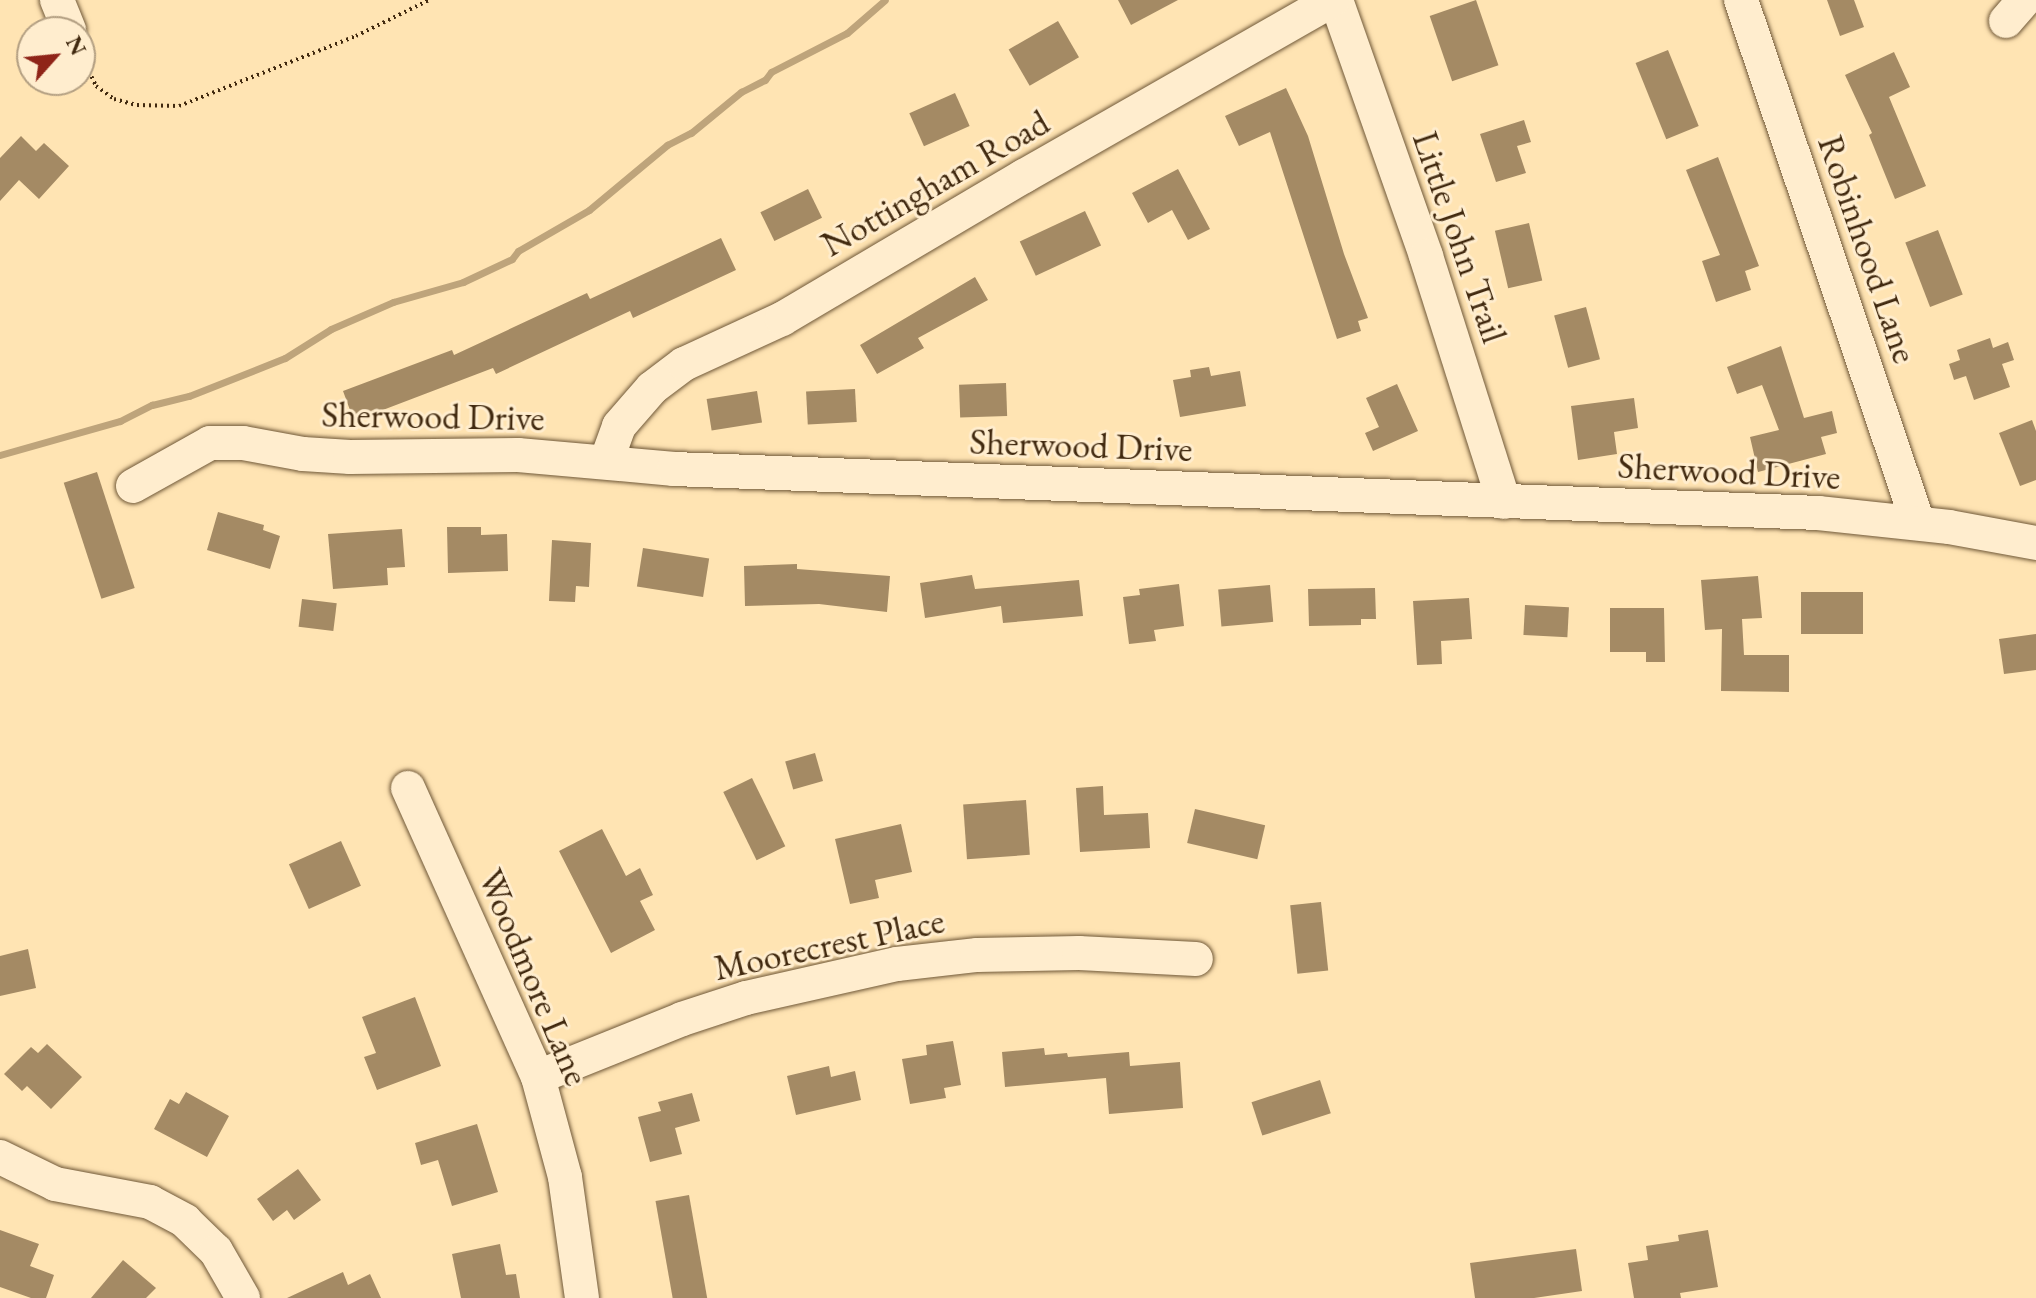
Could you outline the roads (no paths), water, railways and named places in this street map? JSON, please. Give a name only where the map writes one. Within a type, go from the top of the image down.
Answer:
[{"type":"street","name":"Nottingham Road","points":[[606,462],[619,426],[652,388],[684,364],[782,319],[1024,176],[1335,0]]},
{"type":"street","name":"Little John Trail","points":[[1335,0],[1426,256],[1504,502]]},
{"type":"street","name":"Robinhood Lane","points":[[1741,0],[1918,523]]},
{"type":"street","points":[[2009,0],[2006,21],[2024,0]]},
{"type":"street","name":"Sherwood Drive","points":[[133,486],[210,443],[243,443],[303,454],[350,457],[518,455],[674,469],[1818,513],[1918,523],[2036,543]]},
{"type":"street","name":"Woodmore Lane","points":[[408,788],[480,942],[538,1077],[565,1177],[582,1298]]},
{"type":"street","name":"Moorecrest Place","points":[[538,1077],[682,1019],[746,998],[897,964],[977,955],[1079,953],[1196,959]]},
{"type":"street","points":[[0,1157],[55,1184],[150,1202],[185,1221],[216,1251],[243,1298]]},
{"type":"waterway","points":[[0,455],[120,421],[152,405],[189,396],[285,358],[331,329],[393,302],[463,282],[512,259],[518,251],[589,210],[667,145],[691,133],[741,92],[765,80],[771,72],[847,33],[885,0]]}]
